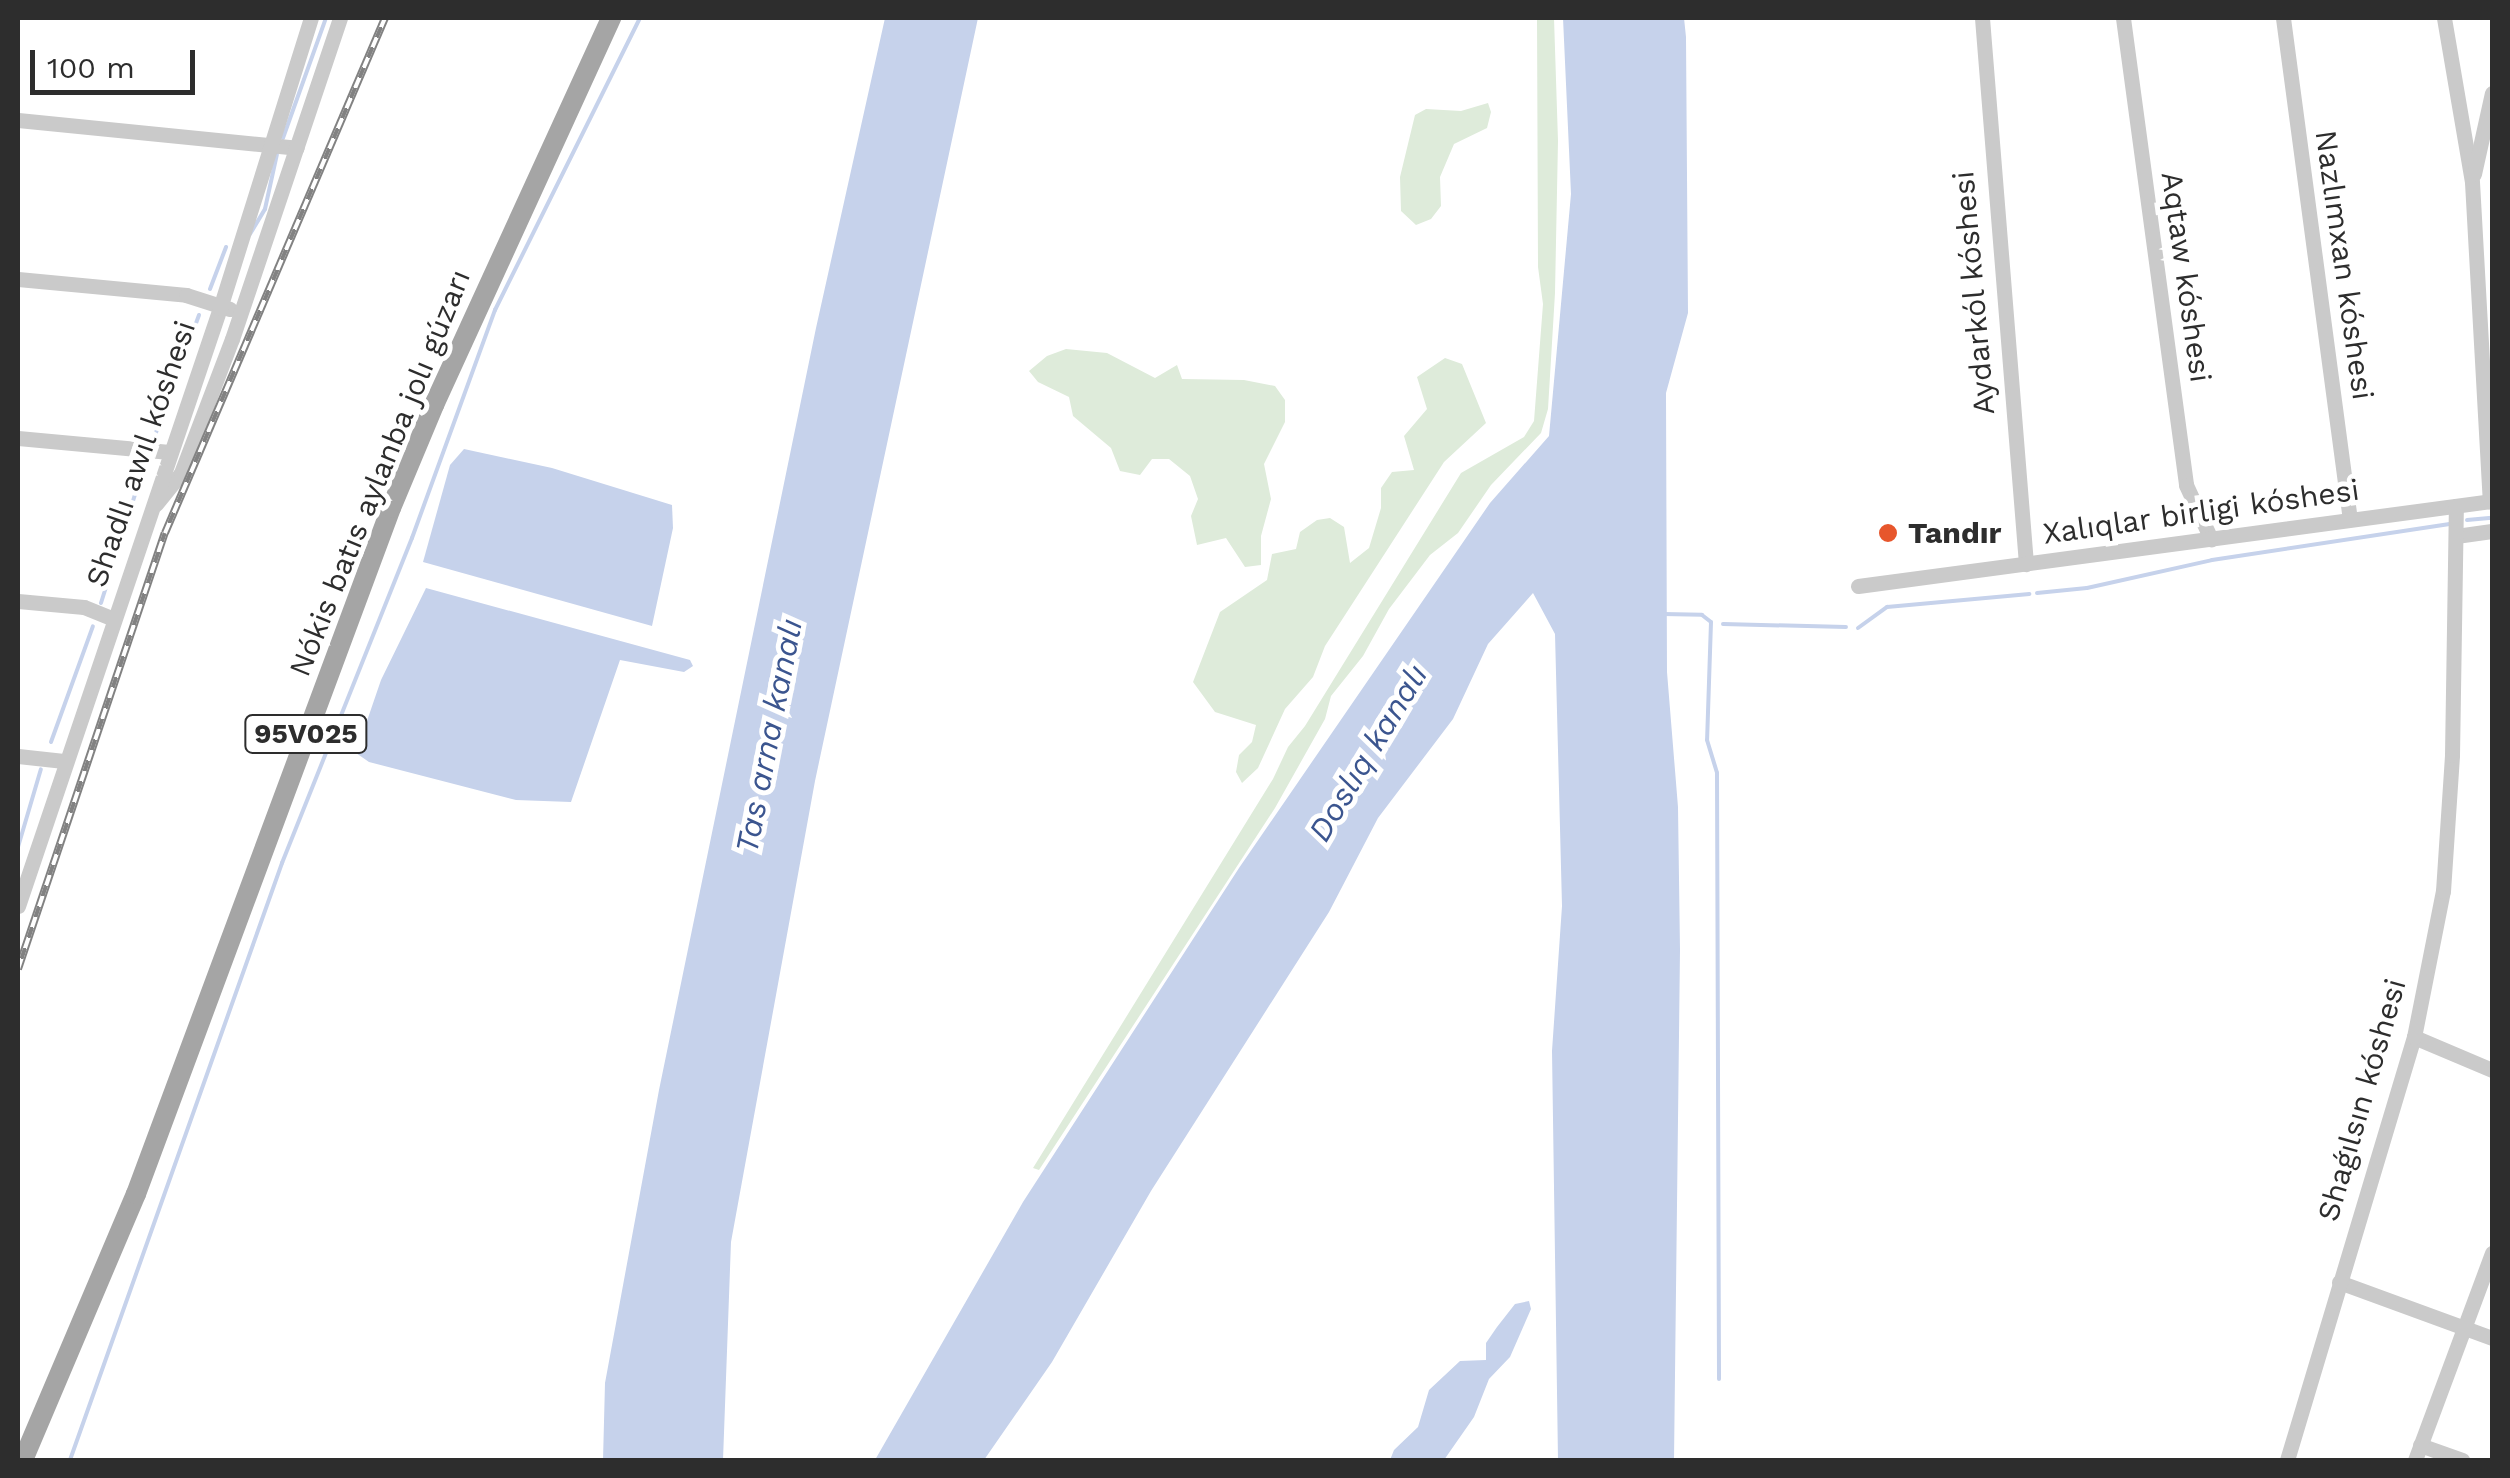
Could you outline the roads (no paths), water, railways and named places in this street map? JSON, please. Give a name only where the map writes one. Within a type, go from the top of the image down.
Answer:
[{"type":"main road","name":"Nókis batıs aylanba jolı gúzarı","points":[[23,1460],[136,1194],[391,508],[434,405],[612,18]]},
{"type":"street","name":"Shadlı awıl kóshesi","points":[[18,906],[220,308],[268,142],[311,18]]},
{"type":"street","points":[[150,511],[181,472],[242,310],[340,18]]},
{"type":"street","name":"Aydarkól kóshesi","points":[[1982,18],[2026,564]]},
{"type":"street","name":"Aqtaw kóshesi","points":[[2124,18],[2186,485],[2211,539]]},
{"type":"street","name":"Nazlımxan kóshesi","points":[[2282,18],[2350,520]]},
{"type":"street","points":[[2444,18],[2472,182],[2491,501]]},
{"type":"street","points":[[2472,182],[2492,93]]},
{"type":"street","points":[[18,120],[268,142],[297,148]]},
{"type":"street","points":[[18,279],[186,295],[220,308],[242,310]]},
{"type":"street","points":[[18,438],[169,452]]},
{"type":"street","name":"Xalıqlar birligi kóshesi","points":[[1858,586],[2491,501]]},
{"type":"street","name":"Shaǵılsın kóshesi","points":[[2287,1460],[2305,1412],[2338,1282],[2414,1037],[2443,891],[2452,755],[2456,506]]},
{"type":"street","points":[[2456,536],[2492,531]]},
{"type":"street","points":[[18,600],[84,607],[114,619]]},
{"type":"street","points":[[18,756],[64,761]]},
{"type":"street","points":[[2414,1037],[2492,1070]]},
{"type":"street","points":[[2462,1460],[2418,1453],[2492,1253]]},
{"type":"street","points":[[2338,1282],[2492,1338]]},
{"type":"water","name":"Tas arna kanalı","points":[[885,18],[978,18],[815,781],[731,1242],[723,1460],[603,1460],[605,1383],[659,1090],[816,328]]},
{"type":"water","name":"Doslıq kanalı","points":[[1563,18],[1684,18],[1686,37],[1688,313],[1666,393],[1667,672],[1678,807],[1680,950],[1674,1460],[1558,1460],[1552,1051],[1562,906],[1555,634],[1533,593],[1488,644],[1453,719],[1378,818],[1329,912],[1151,1191],[1052,1362],[984,1460],[875,1460],[1023,1202],[1239,868],[1490,503],[1549,436],[1571,194]]},
{"type":"water","points":[[464,449],[552,468],[672,505],[673,528],[652,626],[423,562],[450,465]]},
{"type":"water","points":[[426,588],[690,660],[693,666],[684,672],[620,660],[571,802],[516,800],[369,762],[356,753],[381,680]]},
{"type":"water","points":[[1529,1301],[1531,1309],[1510,1357],[1489,1379],[1474,1417],[1444,1460],[1390,1460],[1394,1450],[1418,1427],[1429,1390],[1460,1361],[1486,1360],[1486,1343],[1497,1327],[1515,1304]]},
{"type":"waterway","points":[[283,138],[326,18]]},
{"type":"waterway","points":[[70,1460],[282,863],[412,538],[495,310],[640,18]]},
{"type":"waterway","points":[[250,234],[265,209],[277,154]]},
{"type":"waterway","points":[[210,289],[226,247]]},
{"type":"waterway","points":[[154,438],[199,315]]},
{"type":"waterway","points":[[101,603],[145,463]]},
{"type":"waterway","points":[[2467,520],[2492,518]]},
{"type":"waterway","points":[[2037,593],[2087,588],[2212,560],[2451,524]]},
{"type":"waterway","points":[[1858,628],[1887,607],[2029,594]]},
{"type":"waterway","points":[[1663,614],[1702,615],[1711,622],[1707,740],[1717,773],[1719,1379]]},
{"type":"waterway","points":[[1723,624],[1846,627]]},
{"type":"waterway","points":[[51,742],[93,626]]},
{"type":"waterway","points":[[18,847],[41,769]]},
{"type":"railway","points":[[18,969],[165,533],[385,18]]},
{"type":"place","name":"Tandır","points":[[1888,533]]}]
